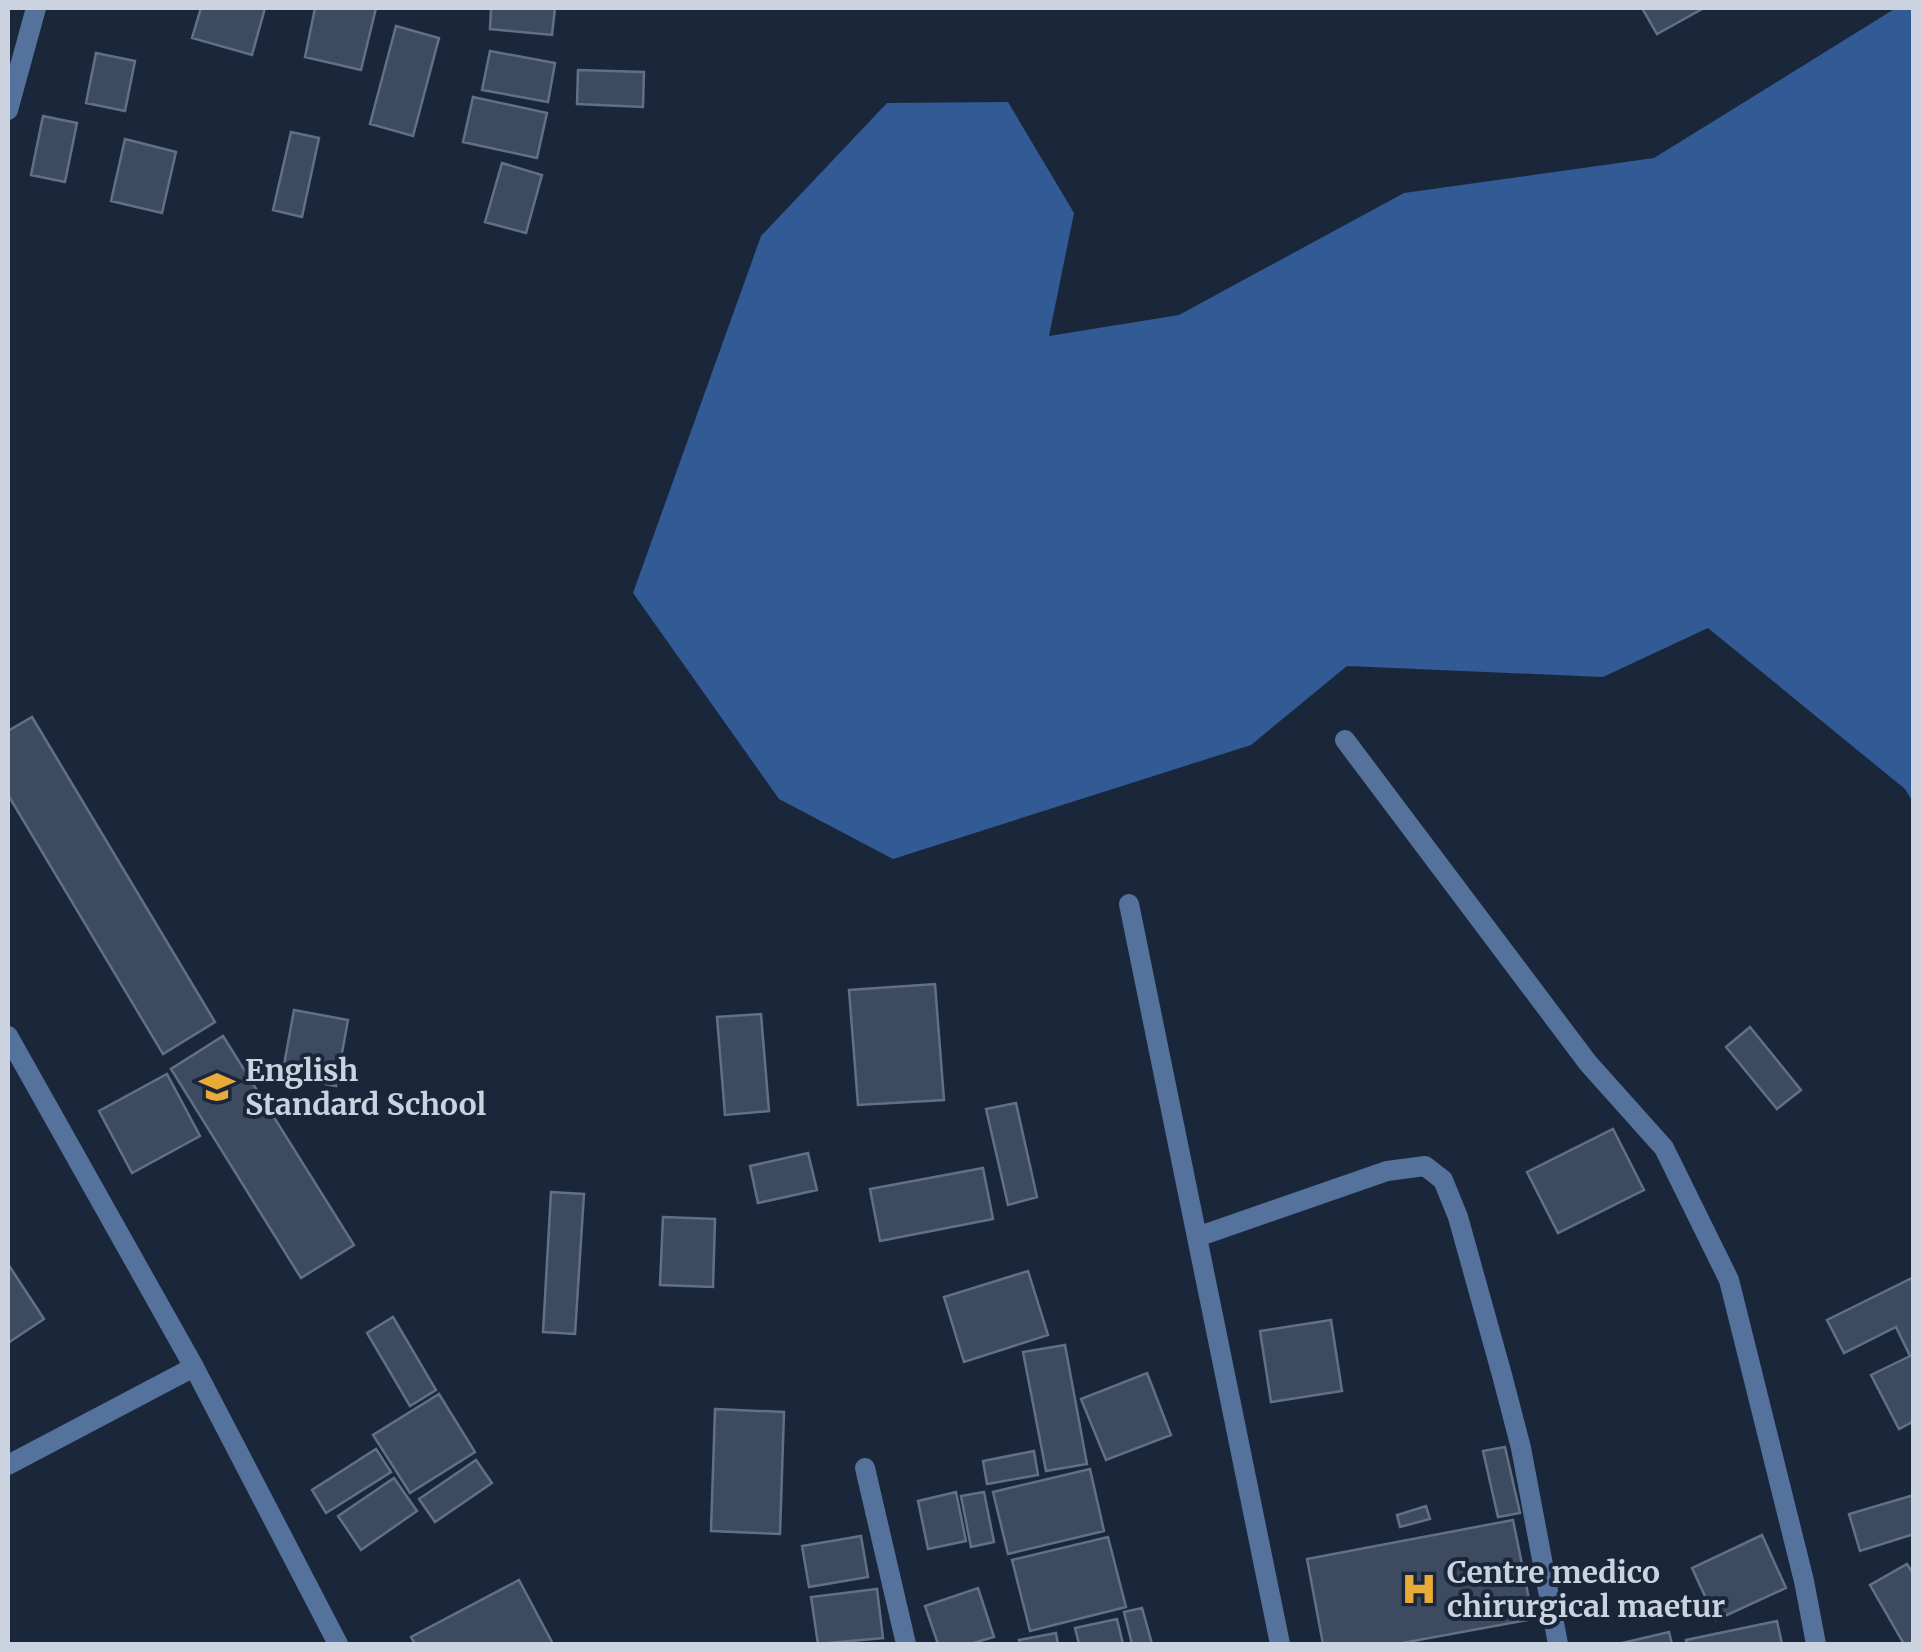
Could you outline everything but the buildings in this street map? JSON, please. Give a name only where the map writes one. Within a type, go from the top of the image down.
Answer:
[{"type":"street","points":[[8,110],[36,8]]},
{"type":"street","points":[[1345,740],[1588,1064],[1664,1148],[1729,1280],[1816,1644]]},
{"type":"street","points":[[1129,904],[1280,1644]]},
{"type":"street","points":[[8,1036],[194,1367],[338,1644]]},
{"type":"street","points":[[1196,1238],[1387,1171],[1425,1166],[1443,1180],[1458,1216],[1502,1374],[1558,1644]]},
{"type":"street","points":[[8,1465],[194,1367]]},
{"type":"street","points":[[865,1468],[906,1644]]},
{"type":"shaded area","points":[[1896,8],[1914,8],[1913,802],[1905,789],[1708,628],[1603,677],[1347,666],[1251,745],[893,859],[779,799],[633,593],[761,236],[887,103],[1008,102],[1074,213],[1049,336],[1179,315],[1404,193],[1654,158]]},
{"type":"place","name":"English Standard School","points":[[217,1087]]},
{"type":"place","name":"Centre medico chirurgical maetur","points":[[1419,1589]]}]
